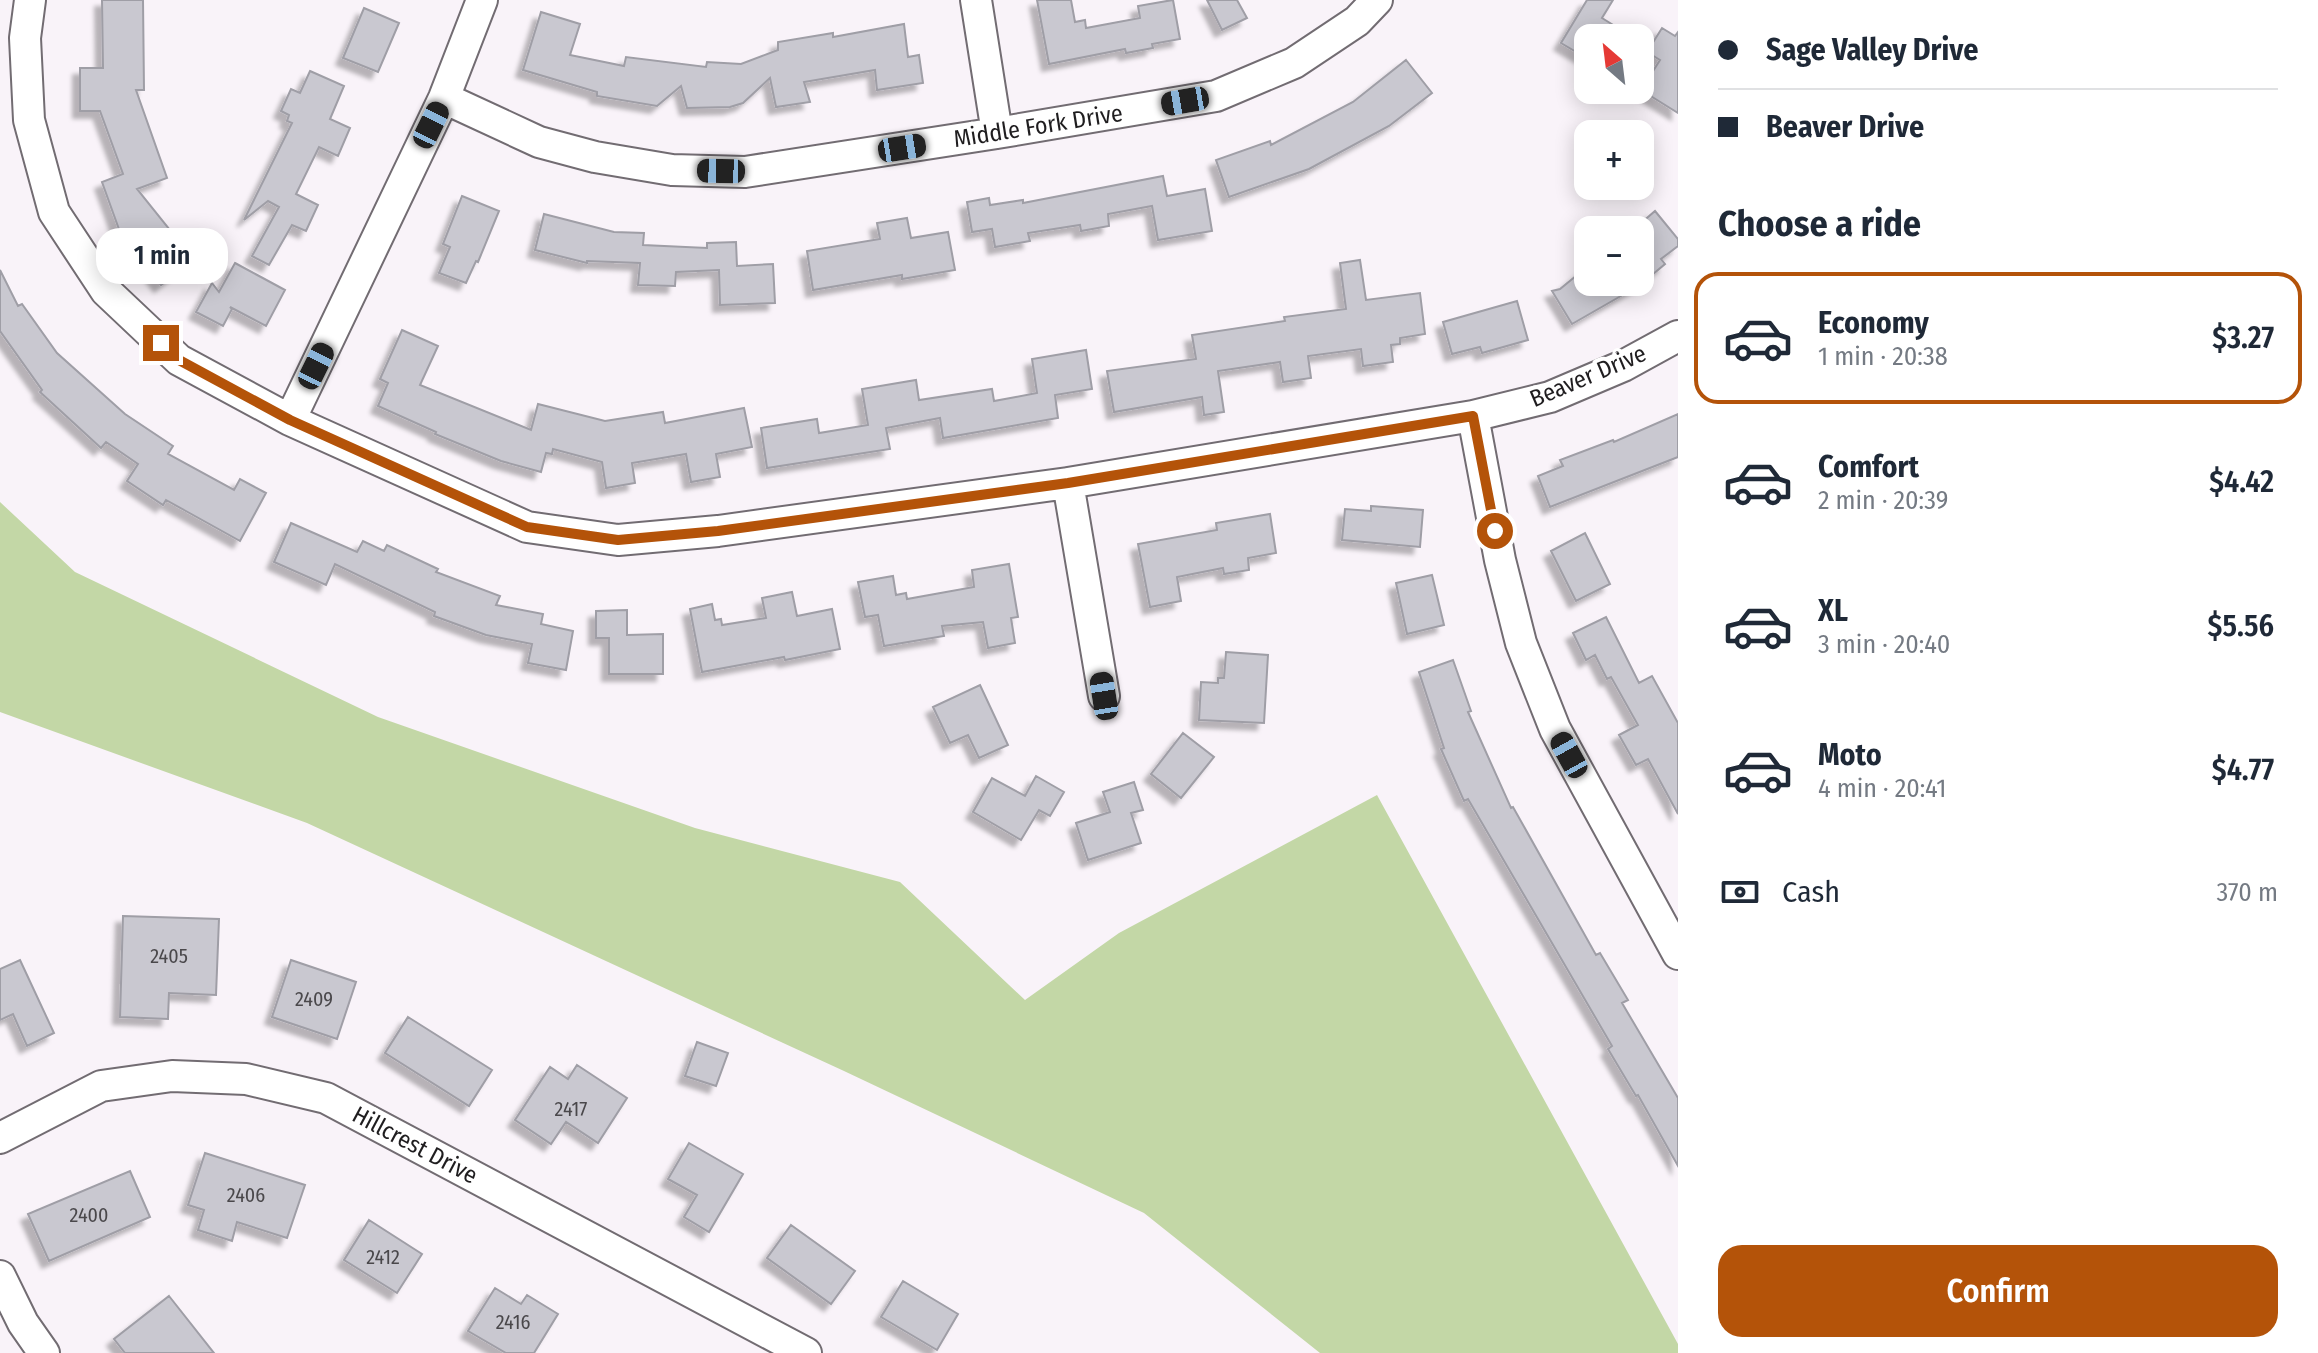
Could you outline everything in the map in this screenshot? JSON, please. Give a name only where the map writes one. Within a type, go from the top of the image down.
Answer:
[{"type":"street","name":"Beaver Drive","points":[[30,0],[25,38],[29,120],[54,212],[106,291],[179,360],[290,420],[527,527],[618,540],[718,531],[1068,483],[1473,416],[1550,397],[1623,366],[1678,336]]},
{"type":"street","points":[[290,420],[444,98],[482,0]]},
{"type":"street","points":[[976,0],[997,133]]},
{"type":"street","name":"Middle Fork Drive","points":[[444,98],[539,142],[595,157],[672,170],[745,172],[1216,96],[1294,63],[1357,21],[1377,0]]},
{"type":"street","points":[[1473,416],[1500,560],[1521,643],[1555,729],[1678,954]]},
{"type":"street","points":[[1068,483],[1104,696]]},
{"type":"street","name":"Hillcrest Drive","points":[[0,1138],[101,1086],[172,1076],[246,1079],[326,1098],[806,1353]]},
{"type":"street","points":[[0,1276],[23,1323],[44,1353]]},
{"type":"green space","points":[[0,502],[75,572],[378,717],[695,828],[900,882],[1025,1000],[1119,933],[1377,795],[1678,1344],[1678,1353],[1320,1353],[1144,1213],[307,823],[0,712]]},
{"type":"building","points":[[102,0],[143,0],[144,90],[136,90],[167,178],[137,189],[194,260],[161,285],[120,232],[102,182],[123,174],[100,111],[80,111],[80,68],[103,68]]},
{"type":"building","points":[[1037,0],[1071,0],[1075,22],[1085,20],[1086,28],[1140,18],[1138,6],[1173,0],[1180,39],[1152,44],[1153,48],[1126,53],[1125,49],[1049,64]]},
{"type":"building","points":[[1207,0],[1237,0],[1247,18],[1222,30]]},
{"type":"building","points":[[1587,0],[1613,0],[1602,18],[1612,24],[1574,24],[1574,51],[1561,43]]},
{"type":"building","points":[[364,8],[399,23],[378,72],[343,58]]},
{"type":"building","points":[[541,12],[580,24],[570,55],[624,66],[626,57],[706,67],[707,62],[741,64],[778,50],[778,42],[833,33],[833,37],[904,24],[908,57],[919,55],[923,83],[877,90],[875,70],[804,82],[810,102],[776,107],[770,78],[743,103],[730,107],[687,108],[681,86],[657,106],[597,96],[597,92],[523,70]]},
{"type":"building","points":[[1662,28],[1675,36],[1678,32],[1678,113],[1654,98],[1654,69],[1660,60],[1654,56],[1654,41]]},
{"type":"building","points":[[1406,60],[1432,93],[1389,126],[1309,169],[1229,197],[1216,160],[1270,141],[1271,145],[1353,102]]},
{"type":"building","points":[[310,71],[344,86],[330,119],[350,128],[338,156],[319,147],[296,194],[318,205],[306,231],[292,225],[269,265],[252,256],[279,207],[268,201],[244,220],[292,123],[287,121],[289,115],[281,111],[291,89],[300,93]]},
{"type":"building","points":[[1163,176],[1167,196],[1205,189],[1212,231],[1158,240],[1152,206],[1108,214],[1109,226],[1081,231],[1080,225],[1028,233],[1030,241],[995,247],[992,229],[972,232],[967,202],[989,198],[990,205],[1023,200],[1023,203]]},
{"type":"building","points":[[462,196],[499,211],[466,283],[439,273],[450,247],[443,244]]},
{"type":"building","points":[[1655,211],[1678,239],[1678,246],[1661,259],[1665,264],[1654,273],[1654,216],[1649,216]]},
{"type":"building","points":[[544,214],[614,232],[644,233],[643,245],[707,248],[707,243],[736,242],[737,266],[773,264],[775,303],[720,305],[719,270],[676,272],[675,286],[638,285],[640,263],[587,263],[535,250]]},
{"type":"building","points":[[907,218],[911,238],[948,232],[955,270],[902,279],[902,275],[813,290],[807,251],[880,239],[877,223]]},
{"type":"building","points":[[1360,260],[1366,300],[1420,293],[1425,334],[1400,338],[1400,344],[1391,345],[1393,362],[1363,366],[1361,349],[1308,356],[1311,378],[1283,382],[1280,362],[1218,371],[1224,412],[1204,415],[1202,397],[1114,412],[1107,371],[1196,359],[1192,335],[1285,321],[1284,317],[1346,309],[1340,263]]},
{"type":"building","points":[[235,263],[285,290],[266,326],[230,307],[232,309],[223,326],[196,312],[212,283],[219,292]]},
{"type":"building","points":[[0,270],[18,306],[22,304],[57,353],[125,414],[173,446],[168,454],[234,490],[240,479],[266,493],[240,541],[166,500],[163,505],[127,481],[138,464],[106,442],[101,448],[40,392],[42,390],[0,331]]},
{"type":"building","points":[[1574,278],[1574,296],[1621,296],[1572,324],[1552,291],[1560,289]]},
{"type":"building","points":[[1517,301],[1528,340],[1482,353],[1480,347],[1452,354],[1443,322]]},
{"type":"building","points":[[402,330],[438,346],[420,385],[531,430],[538,404],[605,421],[663,412],[665,423],[744,408],[752,447],[716,454],[720,477],[691,482],[686,454],[632,463],[635,483],[606,488],[602,462],[553,449],[552,454],[546,453],[541,472],[501,461],[378,406],[388,383],[380,379]]},
{"type":"building","points":[[1086,350],[1092,389],[1055,395],[1058,418],[943,438],[940,418],[886,428],[890,449],[767,468],[761,428],[817,419],[819,433],[868,425],[862,389],[916,380],[919,400],[992,389],[994,401],[1037,393],[1032,359]]},
{"type":"building","points":[[1678,414],[1678,457],[1550,507],[1538,476],[1563,466],[1560,460],[1614,442]]},
{"type":"building","points":[[1371,506],[1423,510],[1420,547],[1342,540],[1345,509],[1371,511]]},
{"type":"building","points":[[1270,514],[1276,553],[1248,558],[1249,570],[1224,574],[1223,568],[1177,577],[1181,601],[1150,607],[1138,544],[1217,530],[1216,523]]},
{"type":"building","points":[[291,523],[357,552],[363,541],[384,551],[387,545],[438,569],[436,572],[500,596],[496,605],[543,614],[541,624],[573,631],[566,670],[528,663],[532,644],[486,635],[434,616],[435,612],[335,564],[326,585],[274,562]]},
{"type":"building","points":[[1585,533],[1610,584],[1576,601],[1551,551]]},
{"type":"building","points":[[1009,564],[1018,617],[1011,618],[1015,643],[988,648],[983,622],[942,626],[944,636],[884,646],[878,615],[865,617],[858,582],[893,576],[896,595],[906,593],[907,599],[974,587],[972,570]]},
{"type":"building","points":[[1432,575],[1444,625],[1407,634],[1396,583]]},
{"type":"building","points":[[792,592],[797,616],[832,609],[840,649],[702,672],[690,609],[712,604],[715,620],[721,619],[722,625],[766,618],[762,598]]},
{"type":"building","points":[[627,610],[627,635],[663,634],[663,674],[609,674],[609,638],[596,638],[596,611]]},
{"type":"building","points":[[1606,617],[1639,683],[1652,676],[1678,723],[1678,814],[1648,759],[1636,765],[1619,735],[1638,725],[1611,677],[1607,679],[1595,655],[1586,660],[1573,633]]},
{"type":"building","points":[[1226,652],[1268,655],[1264,723],[1199,720],[1201,682],[1218,683],[1218,678],[1224,678]]},
{"type":"building","points":[[1453,660],[1471,711],[1468,712],[1511,808],[1596,955],[1600,953],[1628,1000],[1622,1003],[1678,1098],[1678,1166],[1608,1049],[1612,1046],[1468,799],[1464,801],[1441,749],[1444,748],[1419,672]]},
{"type":"building","points":[[980,685],[1008,745],[979,758],[968,735],[950,743],[933,707]]},
{"type":"building","points":[[1183,733],[1214,757],[1181,798],[1151,774]]},
{"type":"building","points":[[1036,776],[1064,792],[1050,816],[1039,810],[1021,840],[973,812],[992,778],[1025,796]]},
{"type":"building","points":[[1134,782],[1143,810],[1131,813],[1141,843],[1088,860],[1076,823],[1110,812],[1103,792]]},
{"type":"building","points":[[123,916],[219,919],[216,995],[169,993],[168,1019],[120,1017]]},
{"type":"building","points":[[20,960],[54,1033],[27,1046],[13,1014],[0,1020],[0,969]]},
{"type":"building","points":[[291,960],[356,982],[337,1039],[272,1017]]},
{"type":"building","points":[[408,1017],[492,1070],[469,1106],[385,1053]]},
{"type":"building","points":[[697,1042],[728,1053],[716,1086],[685,1076]]},
{"type":"building","points":[[577,1065],[627,1098],[598,1143],[566,1122],[551,1144],[515,1120],[550,1067],[568,1079]]},
{"type":"building","points":[[689,1143],[743,1174],[709,1232],[684,1217],[697,1195],[668,1179]]},
{"type":"building","points":[[205,1153],[305,1185],[287,1238],[237,1222],[232,1241],[198,1230],[204,1210],[188,1205]]},
{"type":"building","points":[[130,1171],[150,1217],[49,1261],[28,1214]]},
{"type":"building","points":[[369,1220],[422,1254],[397,1293],[344,1260]]},
{"type":"building","points":[[791,1225],[855,1271],[831,1304],[767,1258]]},
{"type":"building","points":[[903,1281],[958,1314],[937,1350],[881,1317]]},
{"type":"building","points":[[495,1288],[521,1304],[527,1295],[558,1314],[534,1353],[506,1353],[468,1331]]},
{"type":"building","points":[[169,1296],[214,1353],[125,1353],[114,1339]]},
{"type":"route","points":[[161,343],[179,360],[290,420],[527,527],[618,540],[718,531],[1068,483],[1473,416],[1495,531]]}]
